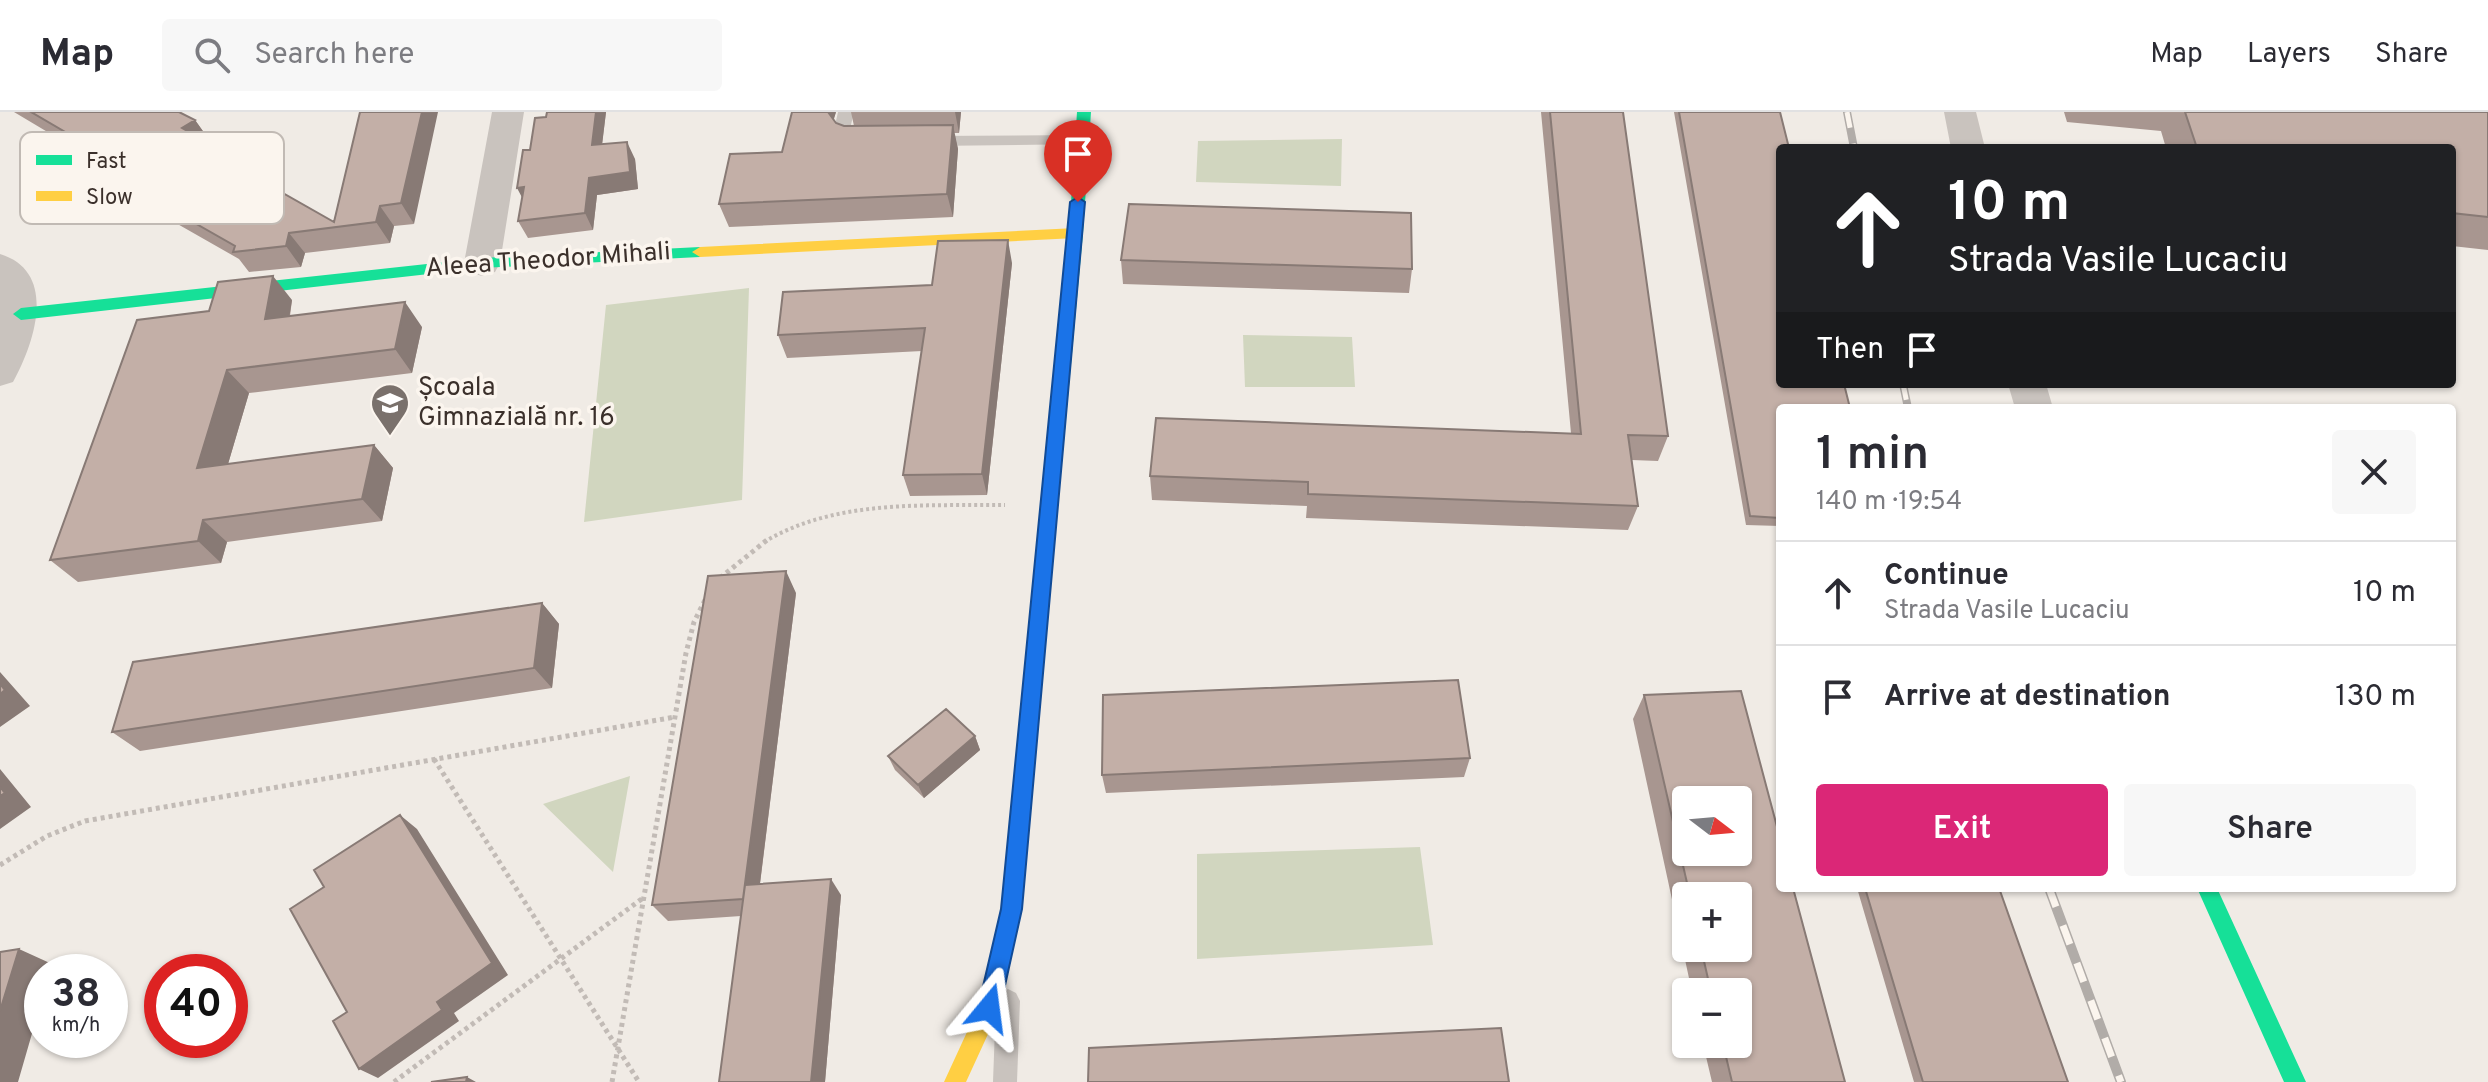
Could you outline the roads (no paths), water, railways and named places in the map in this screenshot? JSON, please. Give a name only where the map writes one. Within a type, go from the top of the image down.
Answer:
[{"type":"street","points":[[482,263],[508,112]]},
{"type":"street","points":[[955,1082],[989,1008],[1011,909],[1076,233],[1084,112]]},
{"type":"street","points":[[1960,112],[1967,144]]},
{"type":"street","name":"Aleea Theodor Mihali","points":[[21,314],[482,263],[1076,233]]},
{"type":"street","points":[[0,267],[17,286],[21,314],[0,372]]},
{"type":"street","points":[[2209,892],[2295,1082]]},
{"type":"lane","points":[[846,112],[842,130],[845,137],[851,141],[882,141]]},
{"type":"lane","points":[[912,141],[1082,140]]},
{"type":"lane","points":[[1005,1082],[1011,909]]},
{"type":"railway","points":[[1847,112],[1853,144]]},
{"type":"railway","points":[[1904,388],[1907,404]]},
{"type":"railway","points":[[2050,892],[2121,1082]]},
{"type":"place","name":"Școala Gimnazială nr. 16","points":[[390,437]]}]
